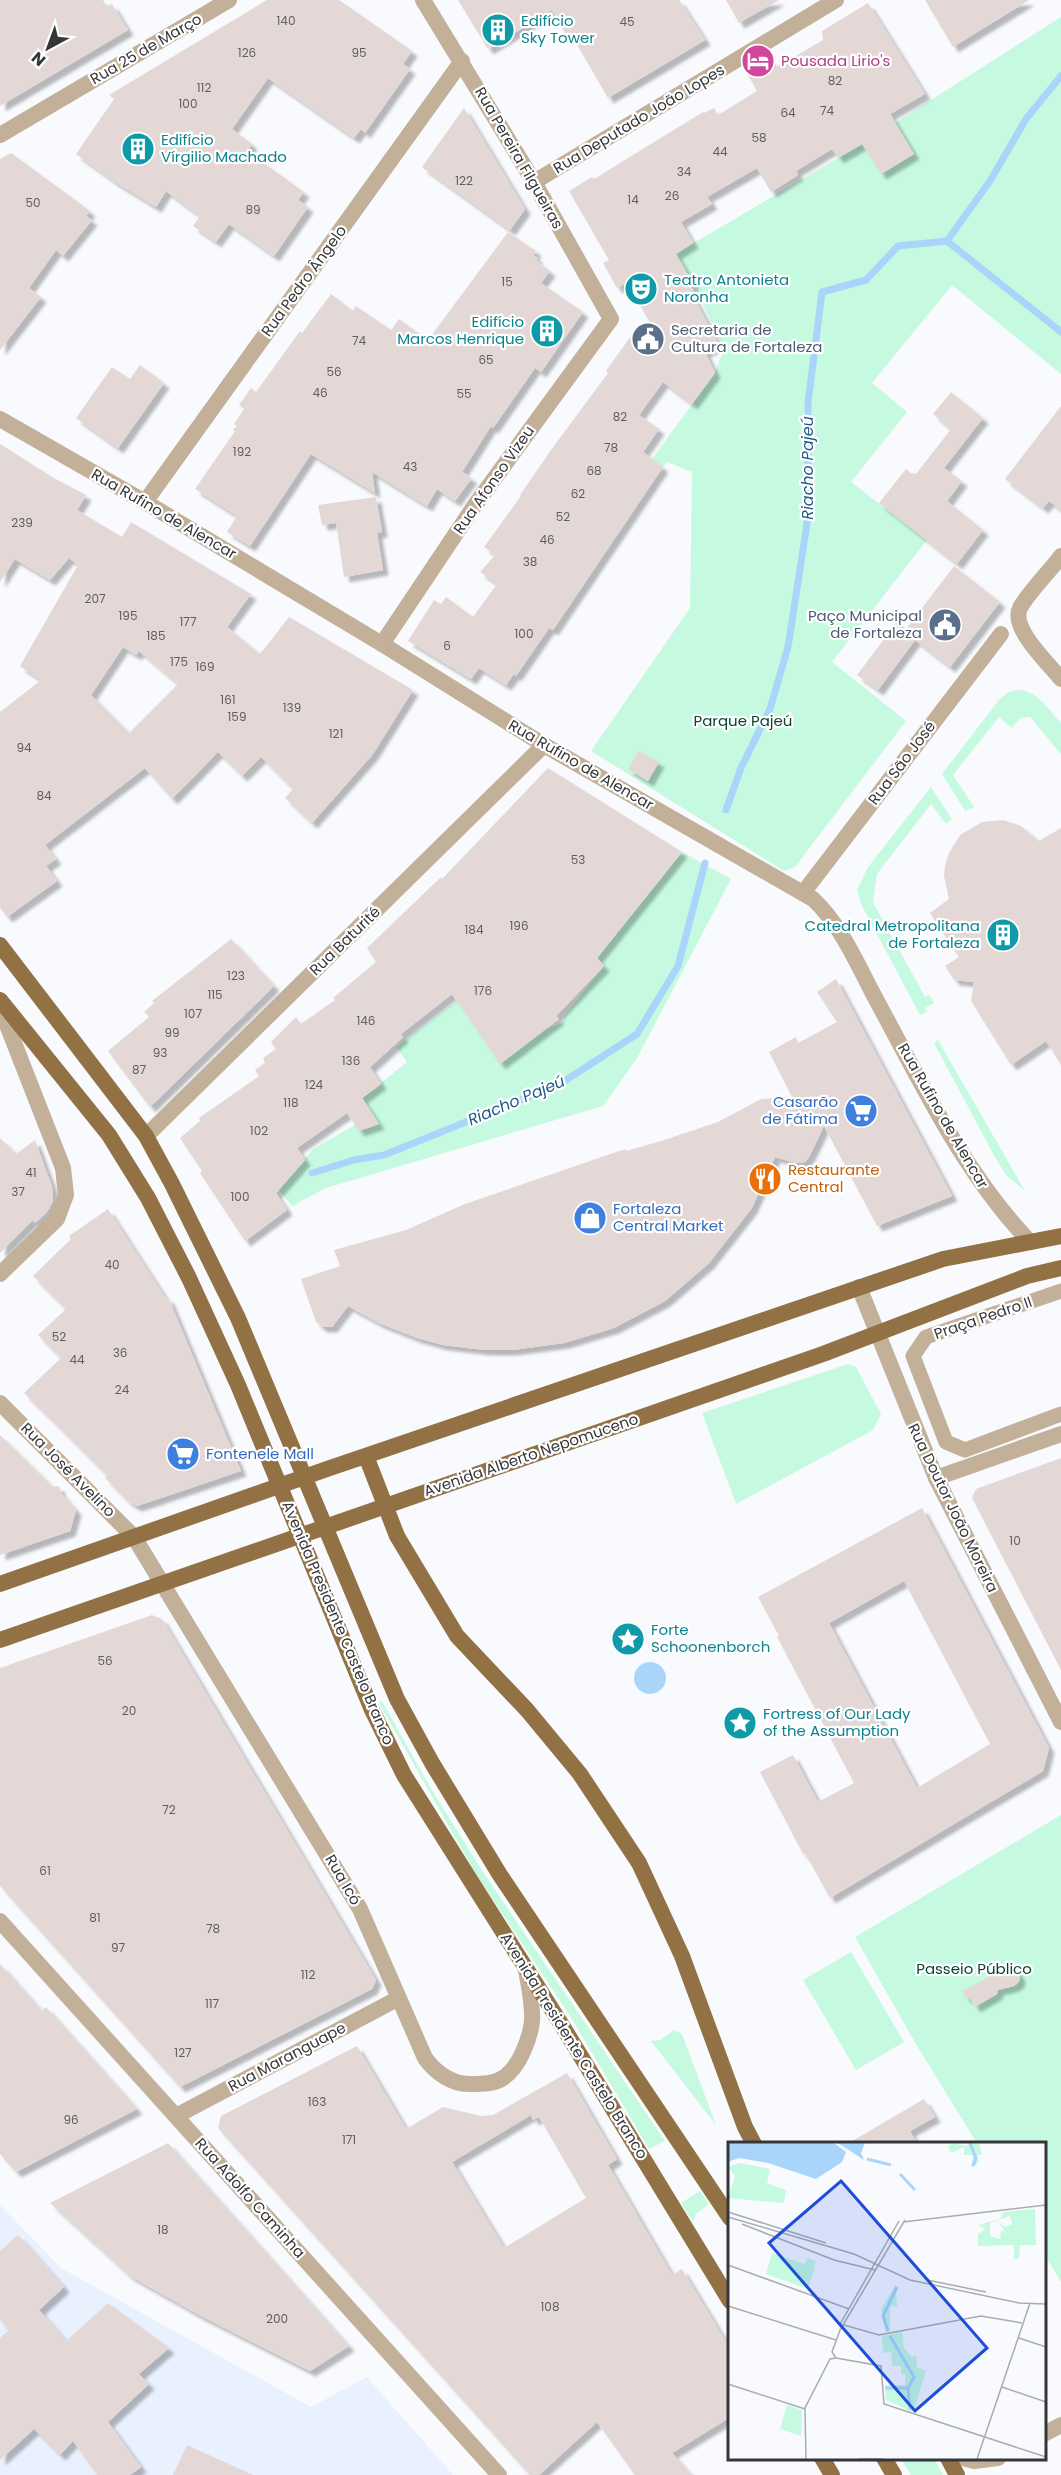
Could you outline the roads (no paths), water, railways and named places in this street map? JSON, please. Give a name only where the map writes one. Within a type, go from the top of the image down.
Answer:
[{"type":"main road","name":"Avenida Presidente Castelo Branco","points":[[0,945],[146,1136],[238,1318],[397,1698],[432,1763],[500,1875],[728,2217]]},
{"type":"main road","name":"Avenida Presidente Castelo Branco","points":[[0,1000],[109,1136],[148,1198],[189,1278],[238,1385],[372,1710],[404,1775],[728,2299]]},
{"type":"main road","points":[[0,1584],[943,1259],[1061,1236]]},
{"type":"main road","name":"Avenida Alberto Nepomuceno","points":[[0,1640],[823,1354],[1027,1276],[1061,1268]]},
{"type":"main road","points":[[366,1456],[397,1536],[457,1636],[527,1710],[580,1774],[639,1863],[682,1956],[745,2127],[753,2142]]},
{"type":"main road","points":[[823,2460],[832,2475]]},
{"type":"main road","points":[[885,2460],[894,2475]]},
{"type":"main road","points":[[949,2460],[957,2475]]},
{"type":"street","name":"Rua 25 de Março","points":[[0,135],[229,0]]},
{"type":"street","name":"Rua Pereira Filgueiras","points":[[423,0],[534,182],[611,319]]},
{"type":"street","name":"Rua Deputado João Lopes","points":[[534,182],[836,0]]},
{"type":"street","name":"Rua Pedro Ângelo","points":[[146,502],[462,61]]},
{"type":"street","name":"Rua Afonso Vizeu","points":[[382,644],[475,505],[611,319]]},
{"type":"street","name":"Rua Rufino de Alencar","points":[[0,419],[146,502],[544,745],[804,893],[822,908],[835,924],[934,1108],[991,1198],[1030,1242]]},
{"type":"street","points":[[1061,556],[1020,610],[1018,621],[1028,639],[1061,679]]},
{"type":"street","name":"Rua São José","points":[[804,893],[1001,634]]},
{"type":"street","name":"Rua Baturité","points":[[146,1136],[544,745]]},
{"type":"street","points":[[0,1007],[63,1168],[66,1195],[57,1219],[0,1274]]},
{"type":"street","name":"Rua Doutor João Moreira","points":[[859,1287],[936,1478],[1061,1722]]},
{"type":"street","name":"Praça Pedro II","points":[[1061,1291],[926,1337],[913,1356],[946,1442],[965,1450],[1061,1414]]},
{"type":"street","name":"Rua José Avelino","points":[[0,1403],[134,1537]]},
{"type":"street","points":[[936,1478],[1061,1434]]},
{"type":"street","name":"Rua Icó","points":[[134,1537],[360,1909],[431,2067],[445,2077],[466,2085],[493,2082],[504,2078],[516,2064],[532,2023],[526,1970]]},
{"type":"street","name":"Rua Adolfo Caminha","points":[[0,1921],[499,2475]]},
{"type":"street","name":"Rua Maranguape","points":[[176,2116],[399,1998]]},
{"type":"street","points":[[1046,2433],[1061,2425]]},
{"type":"street","points":[[968,2460],[974,2462],[986,2460]]},
{"type":"water","points":[[650,1662],[662,1666],[666,1678],[662,1690],[650,1694],[638,1690],[634,1678],[638,1666]]},
{"type":"waterway","name":"Riacho Pajeú","points":[[947,241],[990,181],[1026,119],[1061,76]]},
{"type":"waterway","name":"Riacho Pajeú","points":[[726,810],[741,768],[770,709],[788,647],[808,517],[808,403],[822,292],[866,280],[898,246],[947,241],[1061,332]]},
{"type":"waterway","name":"Riacho Pajeú","points":[[312,1173],[354,1160],[384,1155],[560,1084],[637,1034],[678,966],[705,863]]},
{"type":"place","name":"Edifício Sky Tower","points":[[498,30]]},
{"type":"place","name":"Pousada Lirio's","points":[[758,61]]},
{"type":"place","name":"Edifício Vírgilio Machado","points":[[138,149]]},
{"type":"place","name":"Teatro Antonieta Noronha","points":[[641,289]]},
{"type":"place","name":"Edifício Marcos Henrique","points":[[547,331]]},
{"type":"place","name":"Secretaria de Cultura de Fortaleza","points":[[648,339]]},
{"type":"place","name":"Paço Municipal de Fortaleza","points":[[945,625]]},
{"type":"place","name":"Catedral Metropolitana de Fortaleza","points":[[1003,935]]},
{"type":"place","name":"Casarão de Fátima","points":[[861,1111]]},
{"type":"place","name":"Restaurante Central","points":[[765,1179]]},
{"type":"place","name":"Fortaleza Central Market","points":[[590,1218]]},
{"type":"place","name":"Fontenele Mall","points":[[183,1454]]},
{"type":"place","name":"Forte Schoonenborch","points":[[628,1639]]},
{"type":"place","name":"Fortress of Our Lady of the Assumption","points":[[740,1723]]},
{"type":"park label","name":"Parque Pajeú","points":[[743,721]]},
{"type":"park label","name":"Passeio Público","points":[[974,1969]]}]
